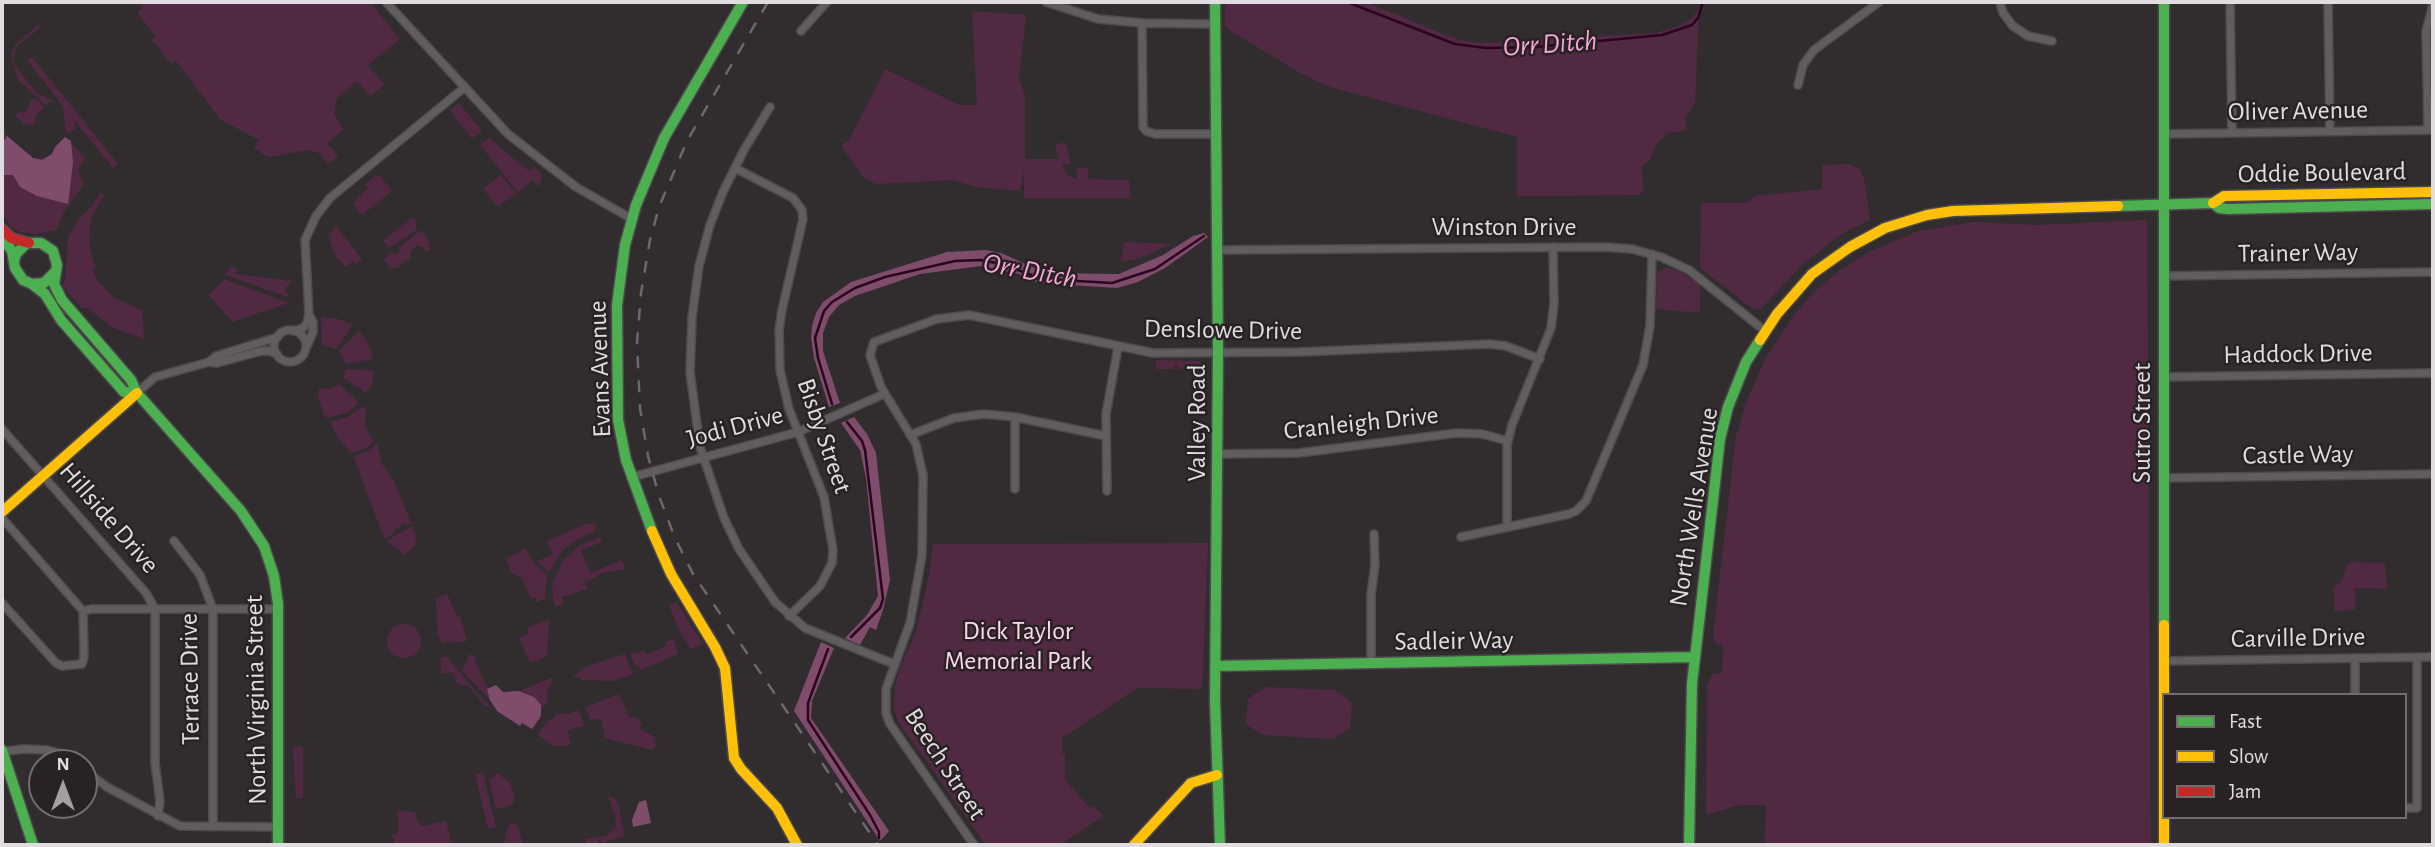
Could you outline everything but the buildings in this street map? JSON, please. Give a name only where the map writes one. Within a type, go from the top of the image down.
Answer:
[{"type":"street","points":[[386,2],[500,127],[557,174],[632,219]]},
{"type":"street","name":"Evans Avenue","points":[[743,2],[664,138],[632,219],[620,275],[616,331],[618,420],[632,477],[665,563],[723,662],[728,680],[734,758],[776,808],[797,845]]},
{"type":"street","points":[[801,31],[827,2]]},
{"type":"street","points":[[1046,2],[1098,19],[1142,23],[1214,24]]},
{"type":"street","name":"Valley Road","points":[[1214,2],[1218,353],[1215,666],[1220,845]]},
{"type":"street","points":[[1798,85],[1803,65],[1814,50],[1879,2]]},
{"type":"street","points":[[2000,2],[2003,13],[2013,26],[2028,36],[2052,41]]},
{"type":"street","name":"Sutro Street","points":[[2163,693],[2164,2]]},
{"type":"street","points":[[2230,2],[2232,133]]},
{"type":"street","points":[[2328,2],[2330,132]]},
{"type":"street","points":[[2431,130],[2426,31],[2433,5]]},
{"type":"street","points":[[1142,23],[1143,127],[1154,134],[1215,134]]},
{"type":"street","points":[[209,362],[216,356],[303,328],[309,314],[304,240],[316,216],[330,198],[465,87]]},
{"type":"street","points":[[770,107],[735,168],[710,225],[695,290],[690,372],[702,457],[717,500],[739,549],[766,592],[789,616],[821,636],[894,664]]},
{"type":"street","name":"Oliver Avenue","points":[[2164,134],[2431,130]]},
{"type":"street","name":"Bisby Street","points":[[735,168],[788,194],[802,210],[803,219],[782,310],[779,353],[783,388],[824,497],[833,550],[832,564],[820,586],[789,616]]},
{"type":"street","name":"Oddie Boulevard","points":[[2164,204],[2213,203],[2224,196],[2433,192]]},
{"type":"street","name":"Oddie Boulevard","points":[[2213,203],[2219,208],[2228,209],[2433,204]]},
{"type":"street","name":"North Wells Avenue","points":[[1689,845],[1694,657],[1720,439],[1740,374],[1765,331],[1794,293],[1824,265],[1862,240],[1913,218],[1967,209],[2164,204]]},
{"type":"street","points":[[2,229],[11,239],[41,243],[53,251],[56,258],[54,272],[44,283],[32,284],[23,280],[18,275],[12,251],[2,237]]},
{"type":"street","points":[[14,261],[21,248],[29,243]]},
{"type":"street","points":[[1507,527],[1508,441],[1549,338],[1553,317],[1553,247]]},
{"type":"street","name":"Winston Drive","points":[[1217,250],[1618,247],[1652,254],[1689,270],[1765,331]]},
{"type":"street","points":[[1461,537],[1569,514],[1586,502],[1643,365],[1649,337],[1652,254]]},
{"type":"street","name":"North Virginia Street","points":[[54,272],[54,284],[62,300],[131,380],[136,393],[229,496],[258,534],[270,561],[278,609],[278,845]]},
{"type":"street","name":"Trainer Way","points":[[2163,276],[2433,272]]},
{"type":"street","name":"North Virginia Street","points":[[32,284],[45,294],[61,320],[124,392],[136,393]]},
{"type":"street","points":[[2,603],[56,663],[62,666],[82,664],[83,611],[2,515],[155,377],[261,351],[270,351],[283,360],[296,361],[303,355],[313,332],[309,314]]},
{"type":"street","name":"Denslowe Drive","points":[[871,346],[874,342],[919,325],[945,318],[969,316],[995,319],[1153,353],[1299,352],[1481,344],[1506,346],[1540,359]]},
{"type":"street","points":[[293,331],[304,338],[306,347]]},
{"type":"street","points":[[277,354],[275,346],[278,337]]},
{"type":"street","name":"Beech Street","points":[[871,346],[872,361],[884,394],[916,443],[922,463],[923,544],[913,611],[888,678],[884,702],[890,724],[974,845]]},
{"type":"street","points":[[1107,491],[1107,399],[1118,347]]},
{"type":"street","name":"Haddock Drive","points":[[2163,377],[2433,373]]},
{"type":"street","name":"Jodi Drive","points":[[632,477],[798,432],[884,394]]},
{"type":"street","points":[[910,435],[938,423],[969,415],[997,414],[1106,436]]},
{"type":"street","points":[[1015,417],[1015,489]]},
{"type":"street","name":"Hillside Drive","points":[[2,429],[146,593],[155,609],[155,763],[160,801],[158,816]]},
{"type":"street","name":"Cranleigh Drive","points":[[1217,454],[1299,453],[1457,433],[1482,434],[1508,441]]},
{"type":"street","name":"Castle Way","points":[[2163,478],[2433,474]]},
{"type":"street","points":[[1371,663],[1374,534]]},
{"type":"street","name":"Terrace Drive","points":[[174,541],[200,575],[213,609],[213,827]]},
{"type":"street","points":[[83,611],[278,609]]},
{"type":"street","name":"Sadleir Way","points":[[1215,666],[1694,657]]},
{"type":"street","name":"Carville Drive","points":[[2163,661],[2433,657]]},
{"type":"street","points":[[2355,658],[2356,693]]},
{"type":"street","points":[[2407,808],[2417,808],[2417,658]]},
{"type":"street","points":[[28,749],[2,752],[33,845]]},
{"type":"street","points":[[1134,845],[1191,783],[1217,775]]},
{"type":"street","points":[[98,781],[180,826],[278,827]]},
{"type":"street","name":"Sutro Street","points":[[2164,819],[2164,845]]},
{"type":"green space","points":[[138,2],[370,2],[400,39],[368,65],[384,85],[370,96],[357,81],[337,98],[334,113],[343,130],[327,143],[338,156],[328,164],[319,153],[308,150],[268,157],[254,148],[259,140],[221,120],[176,61],[171,64],[152,40],[156,37],[137,12],[143,8]]},
{"type":"green space","points":[[1225,2],[1366,2],[1443,34],[1463,41],[1482,43],[1656,33],[1681,25],[1699,9],[1695,103],[1685,118],[1687,129],[1669,132],[1642,166],[1643,191],[1639,195],[1517,196],[1517,137],[1327,86],[1298,72],[1225,27]]},
{"type":"green space","points":[[972,11],[1026,15],[1019,78],[1025,96],[1025,159],[1059,159],[1055,145],[1065,142],[1071,163],[1062,166],[1068,176],[1077,179],[1077,168],[1088,168],[1089,179],[1129,180],[1130,198],[1024,198],[1024,170],[1020,191],[976,187],[953,180],[876,184],[864,178],[841,146],[849,140],[885,69],[959,105],[977,105]]},
{"type":"green space","points":[[39,24],[41,27],[16,47],[13,60],[38,94],[57,103],[49,102],[45,105],[18,80],[12,60],[12,51],[16,44]]},
{"type":"green space","points":[[32,57],[118,164],[113,168],[75,121],[75,129],[66,133],[63,106],[27,60]]},
{"type":"green space","points":[[36,99],[44,107],[36,116],[35,122],[26,126],[14,114],[24,112],[29,107],[30,100]]},
{"type":"green space","points":[[459,103],[482,131],[472,139],[450,110]]},
{"type":"green space","points":[[2,126],[7,136],[33,158],[47,159],[65,137],[85,158],[78,169],[83,185],[64,212],[56,230],[35,234],[20,232],[11,227],[2,213]]},
{"type":"green space","points":[[489,138],[529,171],[535,167],[542,176],[539,187],[533,180],[518,192],[480,145]]},
{"type":"green space","points":[[1850,164],[1860,169],[1864,179],[1870,220],[1843,233],[1804,263],[1760,310],[1753,309],[1700,268],[1701,203],[1747,203],[1755,196],[1822,189],[1822,165]]},
{"type":"green space","points":[[376,175],[380,176],[392,191],[362,215],[353,203],[368,188],[365,184]]},
{"type":"green space","points":[[501,175],[516,193],[498,207],[483,189]]},
{"type":"green space","points":[[101,192],[104,195],[93,214],[89,231],[90,251],[96,267],[92,269],[98,281],[113,297],[142,311],[144,339],[112,327],[86,307],[83,309],[62,286],[65,281],[68,238],[78,220]]},
{"type":"green space","points":[[413,217],[416,220],[416,230],[389,248],[383,241]]},
{"type":"green space","points":[[2147,220],[2151,845],[1765,845],[1766,805],[1739,805],[1706,815],[1707,685],[1713,674],[1722,673],[1723,645],[1716,644],[1713,635],[1736,436],[1746,403],[1765,359],[1797,311],[1840,270],[1869,252],[1918,231],[1974,222],[2038,225]]},
{"type":"green space","points":[[336,226],[361,258],[356,264],[353,261],[345,267],[334,254],[329,236]]},
{"type":"green space","points":[[421,230],[429,240],[430,251],[416,246],[411,251],[411,257],[397,268],[390,268],[384,259],[392,252],[395,255],[400,251],[398,248]]},
{"type":"green space","points":[[1124,242],[1171,244],[1143,257],[1121,262]]},
{"type":"green space","points":[[230,266],[237,268],[236,274],[292,281],[285,289],[290,298],[226,275]]},
{"type":"green space","points":[[1665,267],[1681,272],[1700,285],[1700,313],[1656,309],[1657,273]]},
{"type":"green space","points":[[224,279],[288,303],[232,322],[209,295]]},
{"type":"green space","points":[[321,317],[338,319],[352,325],[336,349],[322,345]]},
{"type":"green space","points":[[359,331],[369,345],[373,359],[346,364],[339,351]]},
{"type":"green space","points":[[1156,360],[1200,361],[1200,368],[1179,369],[1175,365],[1174,369],[1156,369]]},
{"type":"green space","points":[[346,369],[374,371],[372,384],[366,393],[343,378]]},
{"type":"green space","points":[[339,384],[359,403],[346,413],[327,418],[323,414],[319,389],[332,388]]},
{"type":"green space","points":[[363,406],[366,409],[365,428],[374,441],[366,448],[351,453],[338,438],[330,422],[348,417]]},
{"type":"green space","points":[[377,443],[383,466],[394,481],[411,523],[405,523],[393,531],[394,534],[384,538],[353,456],[369,451]]},
{"type":"green space","points":[[596,523],[595,531],[577,539],[563,550],[549,572],[537,561],[553,555],[547,541],[586,524]]},
{"type":"green space","points":[[412,526],[416,535],[415,544],[404,555],[386,541]]},
{"type":"green space","points":[[600,537],[602,542],[581,550],[590,573],[622,560],[626,569],[602,573],[585,583],[587,589],[562,597],[564,604],[555,607],[552,591],[559,587],[552,589],[553,582],[562,562],[580,545]]},
{"type":"green space","name":"Dick Taylor Memorial Park","points":[[1208,543],[1202,689],[1137,688],[1062,738],[1065,780],[1090,808],[1093,806],[1103,816],[1099,819],[1060,845],[986,845],[898,721],[894,710],[895,686],[916,632],[933,544]]},
{"type":"green space","points":[[526,549],[533,562],[547,575],[545,599],[536,602],[535,598],[531,599],[522,578],[511,573],[506,558]]},
{"type":"green space","points":[[2353,562],[2385,563],[2387,589],[2355,588],[2355,610],[2334,611],[2334,587],[2341,582],[2347,565]]},
{"type":"green space","points":[[447,594],[457,616],[460,616],[467,641],[442,643],[438,635],[436,598]]},
{"type":"green space","points":[[677,602],[703,644],[691,649],[680,632],[669,605]]},
{"type":"green space","points":[[549,619],[547,656],[530,663],[519,637],[529,634],[527,628]]},
{"type":"green space","points":[[404,624],[416,629],[421,641],[416,653],[404,658],[392,653],[387,641],[392,629]]},
{"type":"green space","points":[[673,638],[678,654],[641,670],[638,665],[635,666],[630,654],[644,651],[647,655],[666,646],[665,643]]},
{"type":"green space","points":[[469,654],[476,657],[490,700],[462,671]]},
{"type":"green space","points":[[625,654],[633,674],[613,681],[581,680],[581,677],[573,677],[585,667]]},
{"type":"green space","points":[[446,656],[490,706],[486,707],[468,685],[457,683],[453,672],[443,674],[441,658]]},
{"type":"green space","points":[[551,678],[553,681],[547,691],[547,702],[540,711],[541,705],[534,697],[519,691]]},
{"type":"green space","points":[[1265,687],[1335,690],[1352,702],[1350,728],[1333,739],[1262,735],[1246,724],[1248,699]]},
{"type":"green space","points":[[619,694],[630,719],[633,716],[642,723],[640,728],[655,738],[653,741],[657,744],[653,750],[605,738],[601,719],[590,720],[586,707]]},
{"type":"green space","points":[[579,710],[584,726],[567,730],[571,745],[553,746],[537,734],[557,713],[568,714]]},
{"type":"green space","points":[[293,747],[303,747],[303,798],[296,798]]},
{"type":"green space","points":[[483,773],[496,827],[488,829],[475,774]]},
{"type":"green space","points":[[497,773],[510,783],[515,797],[514,802],[505,808],[496,808],[489,780]]},
{"type":"green space","points":[[608,796],[618,804],[625,836],[602,843],[601,839],[598,840],[599,844],[587,845],[585,839],[606,836],[616,827]]},
{"type":"green space","points":[[398,810],[415,812],[417,821],[422,826],[446,821],[452,845],[395,845],[392,835],[398,833]]},
{"type":"green space","points":[[511,822],[518,825],[523,845],[505,845],[505,835]]},
{"type":"shaded area","points":[[7,136],[33,158],[42,160],[52,154],[65,137],[71,141],[73,162],[68,204],[37,196],[20,187],[13,175],[2,175],[2,144]]},
{"type":"shaded area","points":[[1204,233],[1208,237],[1165,268],[1138,282],[1117,288],[1038,283],[1019,274],[981,266],[920,274],[855,296],[839,305],[829,317],[823,333],[823,351],[840,403],[829,407],[814,358],[812,326],[823,302],[851,282],[947,252],[986,250],[1001,253],[1046,273],[1119,274]]},
{"type":"shaded area","points":[[854,417],[867,434],[876,453],[890,580],[876,630],[870,627],[860,645],[845,638],[867,615],[878,596],[866,478],[860,450],[841,423]]},
{"type":"shaded area","points":[[821,642],[834,648],[812,701],[811,718],[889,831],[880,841],[794,711]]},
{"type":"shaded area","points":[[496,685],[503,692],[519,691],[534,697],[541,705],[541,716],[532,729],[522,723],[520,726],[497,711],[487,689]]},
{"type":"shaded area","points":[[646,800],[651,823],[633,827],[632,820],[639,802]]},
{"type":"waterway","name":"Orr Ditch","points":[[1347,2],[1455,44],[1486,48],[1536,47],[1662,35],[1692,25],[1698,18],[1703,2]]},
{"type":"waterway","name":"Orr Ditch","points":[[832,404],[815,338],[824,311],[832,302],[855,288],[885,277],[955,261],[980,260],[1002,264],[1042,279],[1112,283],[1155,269],[1204,236]]},
{"type":"waterway","name":"Orr Ditch","points":[[847,422],[862,441],[865,450],[883,599],[880,608],[851,637]]},
{"type":"waterway","name":"Orr Ditch","points":[[828,649],[808,703],[808,720],[870,815],[879,832],[879,838]]},
{"type":"railway","points":[[768,2],[687,141],[659,207],[641,293],[637,343],[640,408],[648,456],[659,496],[675,538],[693,574],[878,845]]},
{"type":"traffic: fast","points":[[652,531],[626,460],[618,420],[617,305],[625,245],[636,205],[664,138],[743,2]]},
{"type":"traffic: fast","points":[[1215,2],[1218,353],[1215,700],[1220,845]]},
{"type":"traffic: fast","points":[[2164,2],[2164,625]]},
{"type":"traffic: fast","points":[[2118,206],[2213,203],[2219,208],[2228,209],[2433,204]]},
{"type":"traffic: fast","points":[[2,237],[12,251],[15,268],[23,280],[32,284],[44,283],[55,272]]},
{"type":"traffic: fast","points":[[14,261],[16,254],[27,243],[41,243],[53,251],[57,265],[54,284],[62,300],[131,380],[137,393],[241,511],[264,546],[274,576],[278,604],[278,845]]},
{"type":"traffic: fast","points":[[32,284],[45,294],[61,320],[124,392],[137,393]]},
{"type":"traffic: fast","points":[[1689,845],[1692,684],[1720,439],[1728,407],[1746,362],[1760,340]]},
{"type":"traffic: fast","points":[[1215,666],[1694,657]]},
{"type":"traffic: fast","points":[[2,750],[33,845]]},
{"type":"traffic: slow","points":[[2213,203],[2224,196],[2433,192]]},
{"type":"traffic: slow","points":[[1760,340],[1777,314],[1812,274],[1850,247],[1885,228],[1927,215],[1953,211],[2118,206]]},
{"type":"traffic: slow","points":[[2,512],[137,393]]},
{"type":"traffic: slow","points":[[652,531],[671,574],[725,668],[734,758],[777,808],[797,845]]},
{"type":"traffic: slow","points":[[2164,625],[2164,693]]},
{"type":"traffic: slow","points":[[1134,845],[1191,783],[1217,775]]},
{"type":"traffic: slow","points":[[2164,819],[2164,845]]},
{"type":"traffic: jam","points":[[2,229],[11,238],[29,243]]}]
